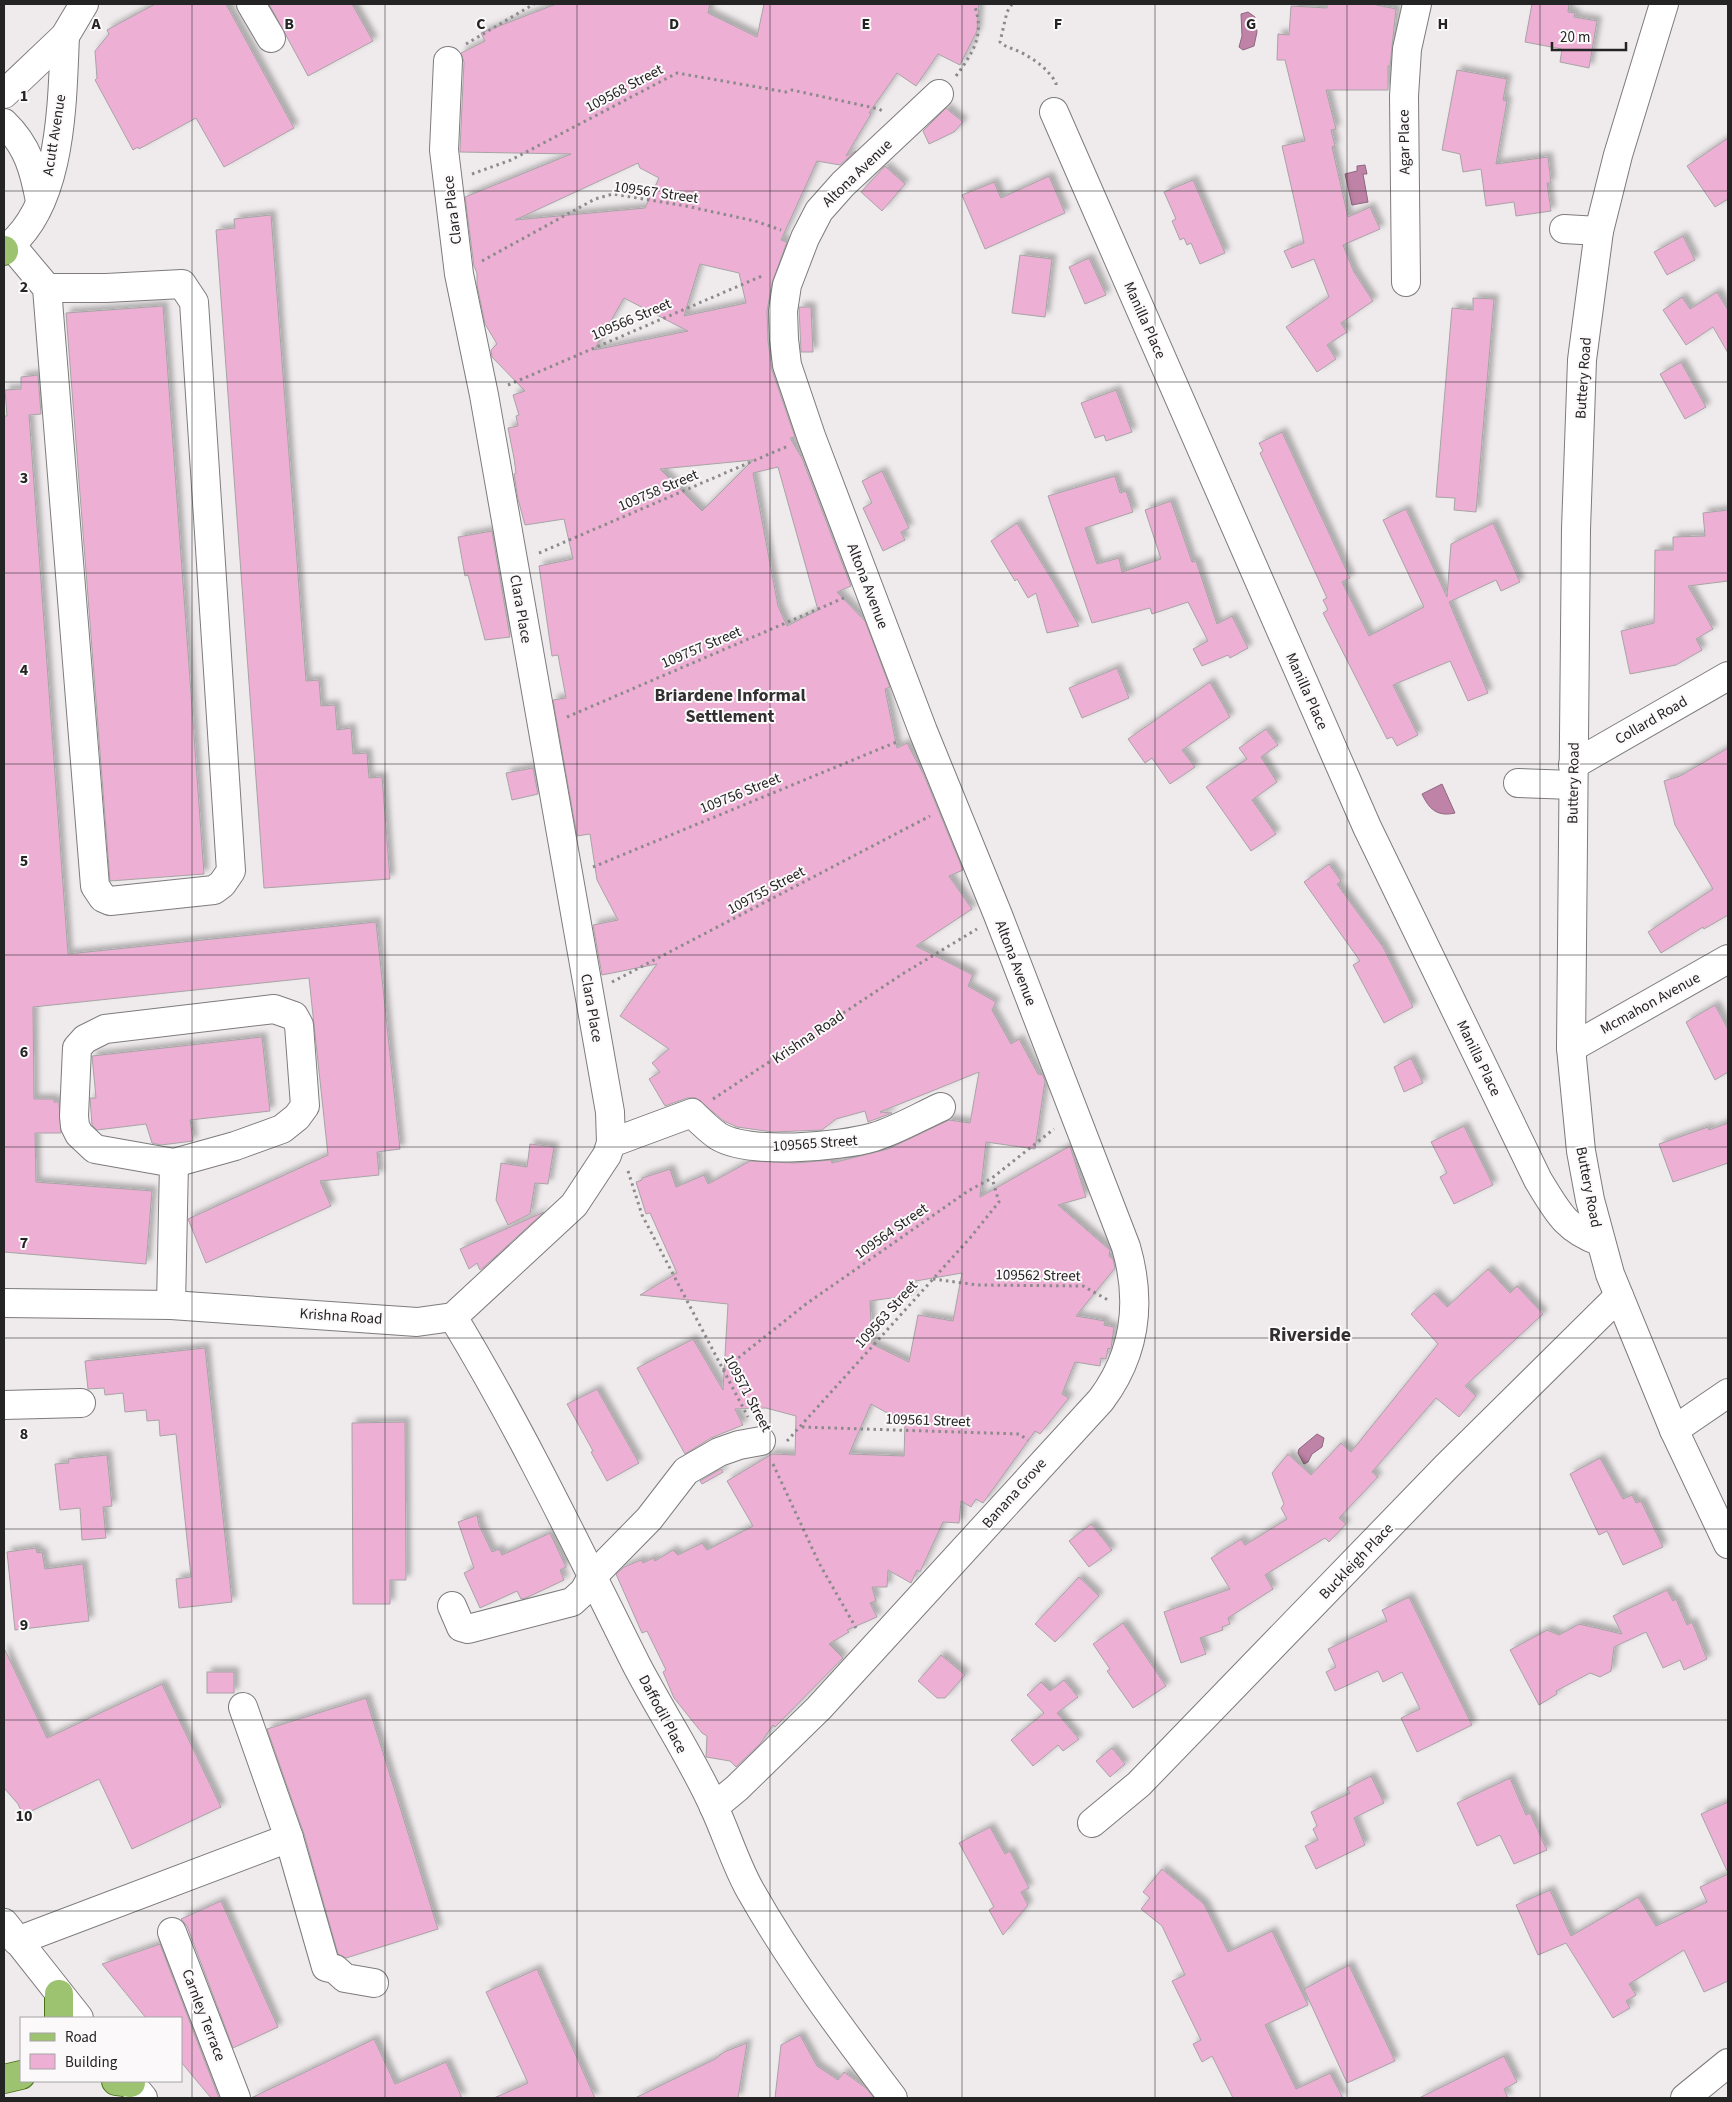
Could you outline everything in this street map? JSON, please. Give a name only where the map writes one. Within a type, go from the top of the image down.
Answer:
[{"type":"main road","points":[[4,2079],[20,2075]]},
{"type":"main road","points":[[4,2087],[8,2098]]},
{"type":"street","name":"Acutt Avenue","points":[[4,94],[65,36],[84,4]]},
{"type":"street","points":[[251,4],[271,38]]},
{"type":"street","name":"Agar Place","points":[[1406,282],[1404,96],[1408,49],[1417,4]]},
{"type":"street","name":"Buttery Road","points":[[1664,4],[1618,155],[1599,231],[1582,360],[1576,529],[1571,1048],[1581,1151],[1600,1242],[1619,1296],[1674,1430],[1728,1544]]},
{"type":"street","name":"Acutt Avenue","points":[[7,243],[26,229],[40,204],[53,160],[61,111],[65,36]]},
{"type":"street","name":"Clara Place","points":[[448,61],[444,150],[459,274],[484,395],[567,877],[610,1112],[612,1146]]},
{"type":"street","name":"Altona Avenue","points":[[939,94],[843,184],[819,211],[805,238],[789,277],[784,311],[785,348],[795,391],[811,436],[923,731],[998,915],[1073,1112]]},
{"type":"street","name":"Manilla Place","points":[[1054,112],[1367,827],[1542,1187],[1559,1216],[1570,1227],[1581,1235],[1600,1242]]},
{"type":"street","points":[[4,124],[15,133],[28,152],[34,170],[40,204]]},
{"type":"street","points":[[1564,229],[1599,231]]},
{"type":"street","points":[[7,243],[47,288],[95,886],[103,898],[110,901],[214,890],[222,884],[231,871],[194,302],[182,284],[106,288],[47,288]]},
{"type":"street","name":"Collard Road","points":[[1573,775],[1728,676]]},
{"type":"street","points":[[1518,783],[1573,775]]},
{"type":"street","name":"Mcmahon Avenue","points":[[1571,1048],[1728,959]]},
{"type":"street","points":[[274,1009],[294,1016],[299,1025],[305,1106],[297,1117],[282,1129],[235,1146],[174,1163],[96,1150],[79,1134],[74,1116],[77,1048],[85,1039],[105,1028],[274,1009]]},
{"type":"street","name":"109565 Street","points":[[692,1113],[719,1136],[738,1143],[759,1147],[816,1146],[847,1143],[875,1137],[940,1106]]},
{"type":"street","name":"Banana Grove","points":[[714,1806],[751,1775],[870,1653],[1050,1453],[1101,1400],[1116,1380],[1124,1363],[1133,1319],[1136,1292],[1133,1273],[1126,1247],[1073,1112]]},
{"type":"street","points":[[453,1317],[574,1205],[612,1146],[692,1113]]},
{"type":"street","points":[[171,1305],[174,1163]]},
{"type":"street","name":"Buckleigh Place","points":[[1092,1823],[1146,1777],[1447,1466],[1619,1296]]},
{"type":"street","name":"Krishna Road","points":[[4,1303],[171,1305],[417,1322],[453,1317]]},
{"type":"street","name":"Daffodil Place","points":[[453,1317],[483,1366],[648,1686],[714,1806],[736,1862],[798,1970],[893,2098]]},
{"type":"street","points":[[4,1393],[4,1405],[81,1403]]},
{"type":"street","points":[[1674,1430],[1728,1393]]},
{"type":"street","points":[[452,1606],[461,1627],[468,1629],[572,1602],[584,1591],[592,1577],[648,1520],[678,1479],[692,1466],[738,1445],[765,1449]]},
{"type":"street","points":[[243,1706],[289,1838],[326,1967],[335,1969],[345,1978],[374,1982]]},
{"type":"street","points":[[77,2017],[59,2006],[11,1932],[289,1838]]},
{"type":"street","name":"Carnley Terrace","points":[[172,1932],[236,2098]]},
{"type":"street","points":[[1685,2098],[1728,2063]]},
{"type":"path","points":[[448,61],[456,49],[534,4]]},
{"type":"path","points":[[939,94],[972,55],[980,28],[974,4]]},
{"type":"path","points":[[1012,4],[1007,12],[1000,42],[1005,47],[1032,59],[1052,76],[1056,83],[1054,112]]},
{"type":"path","name":"109568 Street","points":[[448,183],[511,160],[676,73],[786,92],[792,90],[879,109],[901,131]]},
{"type":"path","name":"109567 Street","points":[[459,274],[595,199],[614,194],[686,206],[755,221],[805,238]]},
{"type":"path","name":"109566 Street","points":[[484,395],[753,278],[771,273],[789,277]]},
{"type":"path","name":"109758 Street","points":[[513,564],[811,436]]},
{"type":"path","name":"109757 Street","points":[[541,728],[869,587]]},
{"type":"path","name":"109756 Street","points":[[567,877],[923,731]]},
{"type":"path","name":"109755 Street","points":[[589,993],[712,932],[953,805]]},
{"type":"path","name":"Krishna Road","points":[[692,1113],[904,973],[998,915]]},
{"type":"path","name":"109564 Street","points":[[723,1370],[814,1299],[968,1191],[992,1178],[1073,1112]]},
{"type":"path","name":"109571 Street","points":[[612,1146],[642,1215],[765,1449],[819,1563],[870,1653]]},
{"type":"path","name":"109563 Street","points":[[765,1449],[801,1427],[997,1205],[998,1197],[992,1178]]},
{"type":"path","name":"109562 Street","points":[[933,1279],[978,1285],[1083,1286],[1098,1292],[1133,1319]]},
{"type":"path","name":"109561 Street","points":[[801,1427],[1019,1434],[1050,1453]]},
{"type":"shaded area","points":[[1248,12],[1255,17],[1257,32],[1254,46],[1243,50],[1239,47],[1242,36],[1241,14]]},
{"type":"shaded area","points":[[1365,165],[1367,174],[1363,174],[1368,202],[1352,205],[1345,174],[1357,171],[1357,166]]},
{"type":"shaded area","points":[[1442,784],[1455,813],[1443,814],[1434,811],[1422,794]]},
{"type":"shaded area","points":[[1317,1434],[1324,1438],[1322,1447],[1312,1454],[1308,1462],[1304,1464],[1298,1453],[1299,1449]]},
{"type":"building","points":[[155,4],[226,4],[294,128],[224,167],[196,118],[139,149],[138,147],[133,150],[95,80],[97,78],[95,51],[109,34],[107,30]]},
{"type":"building","points":[[269,4],[352,4],[373,41],[308,76]]},
{"type":"building","points":[[556,4],[710,4],[708,13],[757,37],[764,4],[979,4],[977,31],[960,65],[938,54],[916,86],[897,73],[869,113],[871,114],[846,156],[856,151],[840,165],[817,161],[781,240],[787,242],[772,283],[767,311],[768,341],[772,370],[795,437],[790,438],[802,458],[851,586],[837,592],[865,621],[890,687],[885,689],[897,748],[907,743],[924,775],[963,870],[949,876],[972,909],[916,946],[973,975],[968,986],[996,1002],[992,1010],[1011,1044],[1019,1039],[1038,1074],[1043,1075],[1045,1081],[1035,1149],[986,1142],[980,1197],[1070,1146],[1086,1197],[1058,1205],[1110,1250],[1109,1256],[1113,1259],[1115,1268],[1076,1316],[1105,1321],[1104,1325],[1114,1327],[1111,1349],[1108,1348],[1106,1359],[1101,1358],[1100,1366],[1075,1362],[1062,1394],[1069,1398],[1040,1434],[1035,1431],[983,1503],[976,1499],[971,1507],[961,1501],[959,1523],[943,1522],[920,1572],[917,1570],[911,1583],[888,1570],[887,1587],[872,1587],[876,1601],[870,1603],[877,1617],[847,1630],[849,1632],[829,1644],[843,1658],[775,1727],[773,1725],[760,1744],[736,1767],[730,1761],[706,1757],[707,1736],[702,1733],[674,1698],[663,1672],[666,1670],[647,1631],[642,1633],[616,1574],[624,1567],[641,1560],[643,1563],[653,1558],[655,1561],[673,1550],[678,1555],[702,1543],[707,1550],[753,1526],[727,1481],[772,1454],[795,1455],[796,1416],[766,1408],[735,1409],[743,1425],[711,1438],[685,1454],[637,1368],[693,1339],[723,1390],[728,1304],[640,1295],[677,1273],[650,1213],[646,1214],[636,1182],[642,1180],[642,1178],[670,1169],[676,1187],[704,1175],[708,1184],[750,1161],[795,1163],[831,1160],[832,1163],[888,1149],[949,1120],[970,1123],[979,1072],[880,1112],[892,1113],[868,1122],[865,1111],[836,1119],[822,1130],[773,1132],[737,1127],[724,1121],[696,1098],[687,1098],[665,1106],[649,1079],[660,1072],[652,1063],[669,1049],[620,1016],[657,964],[602,975],[593,925],[618,920],[597,880],[590,834],[577,836],[553,700],[566,698],[558,655],[552,656],[539,566],[573,559],[564,519],[525,525],[518,499],[514,474],[516,473],[514,458],[508,428],[518,426],[516,416],[519,415],[513,395],[525,391],[492,357],[491,350],[497,344],[485,324],[477,285],[477,273],[474,266],[465,197],[571,154],[460,152],[464,62],[461,53],[485,41],[481,33]],"holes":[[[638,163],[640,168],[659,178],[645,208],[515,220]],[[700,264],[739,273],[746,303],[684,316]],[[624,298],[688,331],[594,350]],[[753,460],[702,511],[660,469]],[[778,467],[818,610],[787,626],[778,606],[753,473]],[[962,1273],[953,1321],[918,1315],[909,1362],[872,1344],[870,1301],[912,1295],[910,1282]],[[871,1404],[905,1423],[904,1456],[849,1454]]]},
{"type":"building","points":[[1327,4],[1372,4],[1396,9],[1390,66],[1388,66],[1388,90],[1326,90],[1336,129],[1331,130],[1335,146],[1332,147],[1348,217],[1370,207],[1380,229],[1343,245],[1354,272],[1373,301],[1341,323],[1347,332],[1327,345],[1336,359],[1317,372],[1286,327],[1329,297],[1314,259],[1292,268],[1284,251],[1304,243],[1282,146],[1305,141],[1285,60],[1277,60],[1278,34],[1289,35],[1291,6],[1327,8]]},
{"type":"building","points":[[1532,4],[1569,4],[1568,12],[1575,13],[1574,17],[1597,21],[1589,68],[1560,62],[1562,49],[1525,42]]},
{"type":"building","points":[[1457,70],[1507,79],[1503,100],[1507,101],[1496,164],[1548,157],[1551,183],[1547,183],[1551,211],[1516,216],[1514,202],[1486,206],[1481,169],[1463,172],[1460,154],[1442,150]]},
{"type":"building","points":[[946,108],[963,122],[954,132],[929,144],[923,131]]},
{"type":"building","points":[[1728,138],[1728,199],[1715,207],[1687,166]]},
{"type":"building","points":[[885,166],[905,184],[882,211],[861,192]]},
{"type":"building","points":[[1049,176],[1065,213],[985,249],[962,195],[994,182],[1001,198]]},
{"type":"building","points":[[1193,180],[1225,253],[1200,264],[1191,243],[1187,245],[1184,238],[1180,240],[1172,221],[1176,219],[1164,192]]},
{"type":"building","points":[[271,215],[306,681],[319,680],[321,706],[335,705],[337,730],[351,728],[353,754],[367,753],[369,778],[382,777],[390,879],[264,888],[216,230],[235,228],[234,219]]},
{"type":"building","points":[[1683,236],[1695,260],[1667,275],[1654,252]]},
{"type":"building","points":[[1020,255],[1052,259],[1045,317],[1012,313]]},
{"type":"building","points":[[1089,258],[1106,295],[1085,304],[1069,267]]},
{"type":"building","points":[[1717,292],[1728,310],[1728,353],[1713,327],[1686,345],[1663,310],[1682,297],[1690,309]]},
{"type":"building","points":[[1473,298],[1494,299],[1476,512],[1454,510],[1455,498],[1436,497],[1452,308],[1473,310]]},
{"type":"building","points":[[163,306],[204,874],[110,881],[66,313]]},
{"type":"building","points":[[799,307],[811,307],[813,352],[801,352]]},
{"type":"building","points":[[1681,362],[1706,407],[1685,419],[1660,374]]},
{"type":"building","points":[[38,375],[41,414],[29,415],[68,954],[376,922],[400,1149],[377,1152],[379,1175],[320,1181],[331,1206],[206,1263],[188,1219],[328,1155],[309,978],[33,1007],[34,1099],[54,1099],[54,1102],[59,1102],[61,1133],[35,1133],[36,1182],[152,1191],[146,1264],[4,1252],[4,416],[7,416],[5,390],[21,389],[21,377]]},
{"type":"building","points":[[1116,390],[1132,432],[1106,441],[1104,435],[1095,438],[1081,403]]},
{"type":"building","points":[[1282,432],[1350,578],[1342,582],[1369,636],[1424,607],[1383,520],[1406,509],[1447,597],[1451,544],[1493,523],[1520,582],[1501,591],[1496,580],[1449,602],[1488,693],[1468,701],[1450,661],[1393,685],[1418,735],[1397,746],[1392,737],[1387,739],[1323,613],[1328,610],[1323,600],[1327,598],[1260,453],[1263,451],[1259,443]]},
{"type":"building","points":[[882,471],[909,528],[901,532],[905,540],[883,551],[863,508],[872,503],[862,481]]},
{"type":"building","points":[[1115,476],[1120,493],[1126,491],[1133,512],[1085,528],[1097,564],[1119,558],[1122,572],[1161,559],[1145,510],[1171,501],[1192,562],[1196,561],[1217,624],[1232,616],[1248,648],[1230,658],[1228,655],[1202,666],[1193,649],[1208,641],[1188,602],[1152,614],[1150,608],[1092,623],[1048,496]]},
{"type":"building","points":[[1728,510],[1728,581],[1688,586],[1713,629],[1696,639],[1702,650],[1676,665],[1630,674],[1621,631],[1654,623],[1655,550],[1673,550],[1673,537],[1705,536],[1703,513]]},
{"type":"building","points":[[1017,523],[1079,626],[1047,633],[1036,593],[1028,598],[1017,579],[1015,581],[991,541]]},
{"type":"building","points":[[492,531],[510,637],[485,640],[468,575],[465,576],[458,537]]},
{"type":"building","points":[[1117,668],[1129,698],[1082,718],[1069,688]]},
{"type":"building","points":[[1210,682],[1230,717],[1182,750],[1195,767],[1170,784],[1152,758],[1145,763],[1128,739]]},
{"type":"building","points":[[1266,729],[1278,745],[1261,757],[1277,782],[1252,800],[1276,834],[1251,851],[1206,787],[1247,759],[1239,748]]},
{"type":"building","points":[[1728,748],[1728,915],[1704,929],[1703,927],[1661,953],[1648,932],[1713,889],[1675,825],[1664,781],[1680,776]]},
{"type":"building","points":[[533,768],[538,794],[512,800],[506,773]]},
{"type":"building","points":[[1329,864],[1341,881],[1337,884],[1383,947],[1413,1007],[1384,1023],[1353,965],[1360,961],[1304,882]]},
{"type":"building","points":[[1715,1005],[1728,1029],[1728,1072],[1715,1080],[1686,1022]]},
{"type":"building","points":[[262,1037],[270,1111],[190,1120],[193,1141],[161,1145],[152,1143],[146,1124],[97,1130],[92,1125],[90,1098],[96,1098],[92,1056]]},
{"type":"building","points":[[1411,1058],[1423,1083],[1404,1092],[1394,1067]]},
{"type":"building","points":[[1728,1123],[1728,1163],[1673,1182],[1659,1144],[1708,1127],[1709,1130]]},
{"type":"building","points":[[1464,1126],[1493,1185],[1454,1204],[1440,1177],[1447,1173],[1431,1142]]},
{"type":"building","points":[[530,1144],[554,1147],[548,1184],[535,1183],[530,1214],[508,1225],[496,1200],[501,1163],[527,1167]]},
{"type":"building","points":[[544,1212],[484,1267],[480,1270],[477,1263],[469,1269],[460,1249]]},
{"type":"building","points":[[1488,1269],[1510,1293],[1517,1286],[1543,1314],[1465,1386],[1476,1396],[1459,1417],[1436,1398],[1372,1472],[1378,1477],[1339,1518],[1346,1524],[1329,1542],[1325,1538],[1265,1575],[1273,1589],[1228,1618],[1230,1624],[1222,1627],[1223,1630],[1200,1638],[1206,1654],[1181,1663],[1164,1612],[1230,1589],[1211,1558],[1241,1539],[1245,1545],[1287,1519],[1281,1508],[1284,1504],[1272,1473],[1288,1454],[1311,1475],[1341,1443],[1351,1452],[1438,1344],[1411,1314],[1434,1293],[1447,1307]]},
{"type":"building","points":[[205,1348],[232,1602],[179,1608],[176,1579],[191,1577],[176,1434],[160,1436],[159,1420],[147,1421],[146,1410],[125,1412],[123,1393],[105,1395],[104,1388],[88,1389],[85,1361]]},
{"type":"building","points":[[597,1389],[639,1463],[607,1481],[567,1404]]},
{"type":"building","points":[[405,1422],[406,1580],[390,1580],[390,1604],[353,1604],[352,1423]]},
{"type":"building","points":[[107,1455],[112,1506],[103,1507],[106,1538],[82,1540],[80,1508],[60,1510],[55,1464],[69,1463],[68,1459]]},
{"type":"building","points":[[1600,1458],[1623,1499],[1632,1495],[1636,1503],[1641,1501],[1663,1547],[1623,1565],[1607,1531],[1599,1535],[1570,1474]]},
{"type":"building","points":[[721,1469],[723,1472],[702,1484],[700,1481]]},
{"type":"building","points":[[477,1515],[479,1525],[492,1552],[499,1549],[502,1555],[550,1533],[566,1567],[560,1570],[564,1580],[526,1598],[521,1599],[517,1591],[480,1608],[464,1573],[474,1568],[458,1522]]},
{"type":"building","points":[[1091,1524],[1112,1550],[1089,1567],[1069,1541]]},
{"type":"building","points":[[36,1548],[37,1553],[42,1552],[45,1569],[83,1564],[89,1621],[15,1630],[7,1552]]},
{"type":"building","points":[[1079,1577],[1099,1596],[1055,1642],[1035,1624]]},
{"type":"building","points":[[1667,1590],[1673,1601],[1676,1599],[1687,1625],[1692,1622],[1707,1659],[1684,1670],[1680,1660],[1663,1668],[1646,1632],[1614,1647],[1611,1671],[1600,1677],[1590,1673],[1556,1691],[1557,1694],[1539,1705],[1510,1650],[1547,1630],[1559,1635],[1579,1624],[1622,1634],[1613,1616]]},
{"type":"building","points":[[1409,1597],[1472,1725],[1417,1752],[1401,1718],[1420,1709],[1402,1672],[1383,1682],[1378,1671],[1335,1691],[1326,1672],[1336,1667],[1328,1649],[1387,1621],[1382,1610]]},
{"type":"building","points":[[1123,1623],[1166,1686],[1133,1708],[1107,1671],[1110,1669],[1093,1644]]},
{"type":"building","points":[[4,1648],[47,1738],[162,1684],[221,1807],[132,1849],[99,1779],[23,1815],[18,1804],[4,1788]]},
{"type":"building","points":[[941,1655],[965,1675],[945,1698],[937,1698],[918,1681]]},
{"type":"building","points":[[207,1672],[234,1672],[234,1693],[207,1693]]},
{"type":"building","points":[[1064,1680],[1078,1697],[1057,1713],[1079,1739],[1063,1751],[1058,1745],[1033,1766],[1011,1740],[1044,1713],[1027,1695],[1041,1682],[1050,1691]]},
{"type":"building","points":[[366,1698],[438,1929],[346,1958],[338,1954],[304,1834],[267,1729]]},
{"type":"building","points":[[1112,1748],[1125,1764],[1110,1777],[1096,1761]]},
{"type":"building","points":[[1371,1776],[1384,1803],[1354,1818],[1365,1845],[1316,1869],[1305,1846],[1318,1840],[1313,1829],[1317,1826],[1311,1812],[1350,1793],[1347,1788]]},
{"type":"building","points":[[1510,1778],[1526,1815],[1530,1813],[1547,1850],[1514,1864],[1500,1835],[1477,1846],[1457,1803]]},
{"type":"building","points":[[1728,1802],[1728,1873],[1701,1814]]},
{"type":"building","points":[[990,1827],[1005,1854],[1010,1851],[1029,1888],[1021,1892],[1028,1905],[1003,1935],[989,1910],[994,1907],[959,1843]]},
{"type":"building","points":[[1162,1869],[1204,1904],[1228,1952],[1272,1931],[1308,2005],[1265,2025],[1296,2089],[1330,2073],[1343,2098],[1233,2098],[1212,2056],[1202,2062],[1193,2044],[1201,2040],[1172,1981],[1185,1975],[1162,1926],[1141,1909],[1150,1898],[1143,1892]]},
{"type":"building","points":[[1728,1874],[1728,1981],[1704,1992],[1684,1950],[1629,1984],[1636,1995],[1626,2001],[1630,2008],[1613,2018],[1566,1943],[1538,1955],[1516,1905],[1550,1890],[1571,1936],[1638,1897],[1656,1926],[1707,1902],[1700,1887]]},
{"type":"building","points":[[221,1901],[278,2027],[233,2048],[187,1926],[181,1919]]},
{"type":"building","points":[[160,1944],[219,2098],[211,2098],[182,2063],[182,2017],[145,2017],[102,1964]]},
{"type":"building","points":[[1349,1965],[1395,2061],[1347,2083],[1304,1989]]},
{"type":"building","points":[[537,1969],[595,2098],[494,2098],[528,2083],[486,1992]]},
{"type":"building","points":[[800,2035],[817,2066],[838,2080],[844,2072],[866,2088],[874,2098],[775,2098],[781,2045]]},
{"type":"building","points":[[374,2039],[395,2084],[446,2062],[462,2098],[251,2098]]},
{"type":"building","points":[[747,2043],[738,2098],[635,2098],[715,2059],[724,2052]]},
{"type":"building","points":[[1504,2056],[1517,2082],[1504,2089],[1508,2098],[1419,2098]]},
{"type":"district","name":"Briardene Informal Settlement","points":[[730,705]]},
{"type":"district","name":"Riverside","points":[[1310,1334]]}]
